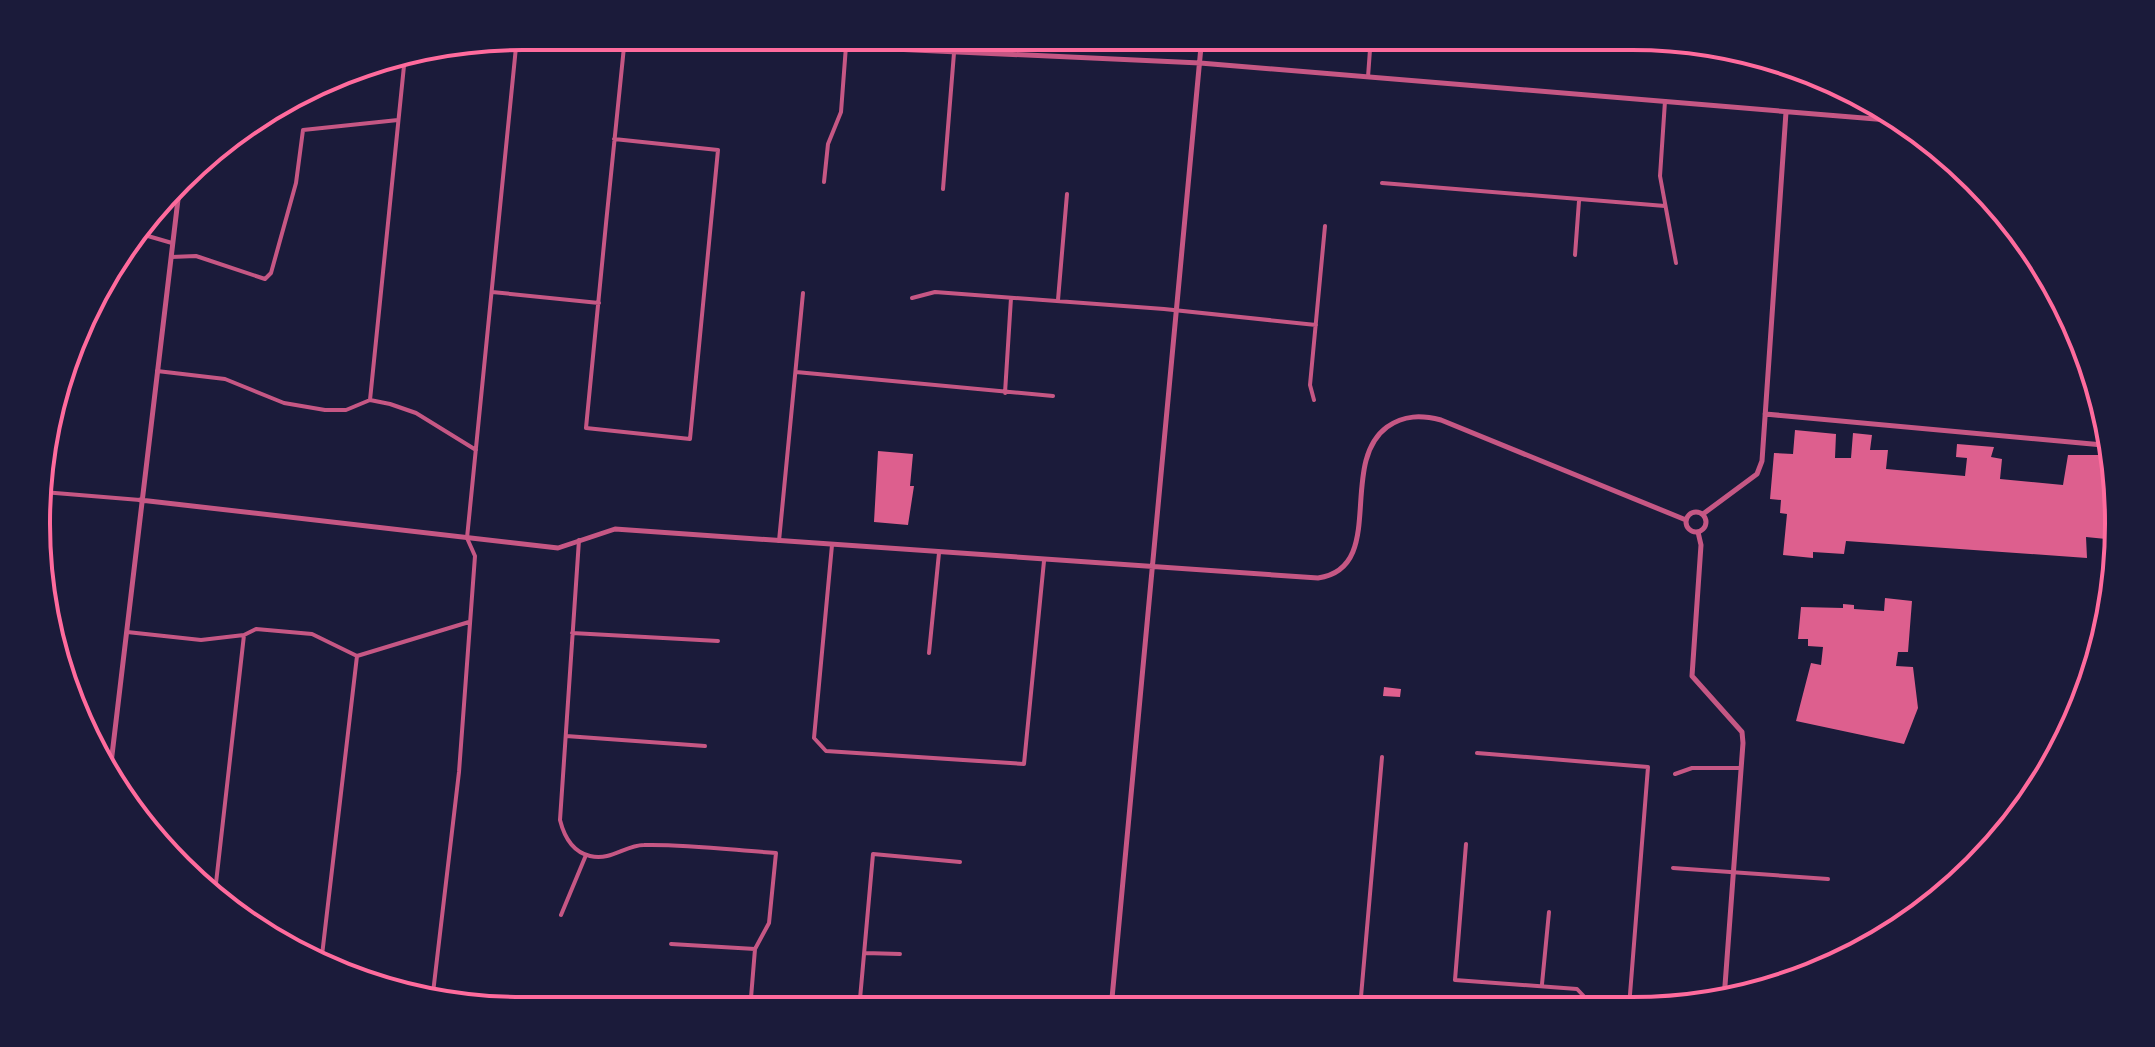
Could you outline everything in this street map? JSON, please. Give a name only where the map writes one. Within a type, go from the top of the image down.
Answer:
[{"type":"street","points":[[434,988],[459,772],[475,556],[467,538],[516,50]]},
{"type":"street","points":[[614,139],[718,150],[690,439],[586,428],[614,139],[624,50]]},
{"type":"street","points":[[824,182],[828,144],[841,112],[846,50]]},
{"type":"street","points":[[908,50],[1200,63],[1878,119]]},
{"type":"street","points":[[1112,997],[1201,50]]},
{"type":"street","points":[[1368,77],[1370,50]]},
{"type":"street","points":[[943,189],[954,53]]},
{"type":"street","points":[[370,400],[404,65]]},
{"type":"street","points":[[1665,101],[1660,176],[1676,263]]},
{"type":"street","points":[[1686,520],[1694,512],[1703,514],[1757,474],[1765,414],[1786,112]]},
{"type":"street","points":[[171,257],[196,256],[265,279],[271,273],[296,183],[303,130],[398,120]]},
{"type":"street","points":[[1382,183],[1665,206]]},
{"type":"street","points":[[1058,300],[1067,194]]},
{"type":"street","points":[[112,757],[178,201]]},
{"type":"street","points":[[1575,255],[1579,201]]},
{"type":"street","points":[[1314,400],[1310,385],[1325,226]]},
{"type":"street","points":[[147,236],[172,243]]},
{"type":"street","points":[[492,292],[599,303]]},
{"type":"street","points":[[912,298],[935,292],[1058,300],[1316,325]]},
{"type":"street","points":[[779,541],[803,293]]},
{"type":"street","points":[[1005,393],[1011,298]]},
{"type":"street","points":[[157,371],[225,379],[284,403],[325,410],[346,410],[370,400],[416,413],[476,450]]},
{"type":"street","points":[[796,372],[1053,396]]},
{"type":"street","points":[[1765,414],[2098,445]]},
{"type":"street","points":[[51,493],[558,548],[615,529],[1318,578],[1336,573],[1347,565],[1356,547],[1366,453],[1380,432],[1397,421],[1412,417],[1441,420],[1686,520]]},
{"type":"street","points":[[1698,532],[1706,525],[1703,514]]},
{"type":"street","points":[[1686,520],[1688,528],[1698,532]]},
{"type":"street","points":[[1698,532],[1701,545],[1692,676],[1742,732],[1726,988]]},
{"type":"street","points":[[579,540],[560,820],[568,841],[586,855],[617,855],[641,844],[776,853],[769,923],[755,949],[751,997]]},
{"type":"street","points":[[832,545],[814,738],[817,745],[826,751],[1024,764],[1044,561]]},
{"type":"street","points":[[929,653],[939,553]]},
{"type":"street","points":[[126,632],[201,640],[244,635],[256,629],[312,634],[357,656],[469,622]]},
{"type":"street","points":[[572,633],[718,641]]},
{"type":"street","points":[[216,883],[244,635]]},
{"type":"street","points":[[322,952],[357,656]]},
{"type":"street","points":[[566,736],[705,746]]},
{"type":"street","points":[[1477,753],[1648,767],[1630,997]]},
{"type":"street","points":[[1361,997],[1382,757]]},
{"type":"street","points":[[1675,774],[1692,768],[1740,768]]},
{"type":"street","points":[[1466,844],[1455,980],[1542,984],[1577,989],[1585,997]]},
{"type":"street","points":[[860,997],[873,854],[960,862]]},
{"type":"street","points":[[561,915],[586,855]]},
{"type":"street","points":[[1673,868],[1828,879]]},
{"type":"street","points":[[1542,984],[1549,912]]},
{"type":"street","points":[[671,944],[755,949]]},
{"type":"street","points":[[865,953],[900,954]]},
{"type":"building","points":[[1795,430],[1836,434],[1835,458],[1851,458],[1853,433],[1872,435],[1870,450],[1888,450],[1886,469],[1965,476],[1967,458],[1956,457],[1957,444],[1994,447],[1991,457],[2002,459],[2000,479],[2063,485],[2068,455],[2100,455],[2105,539],[2086,537],[2087,558],[1846,541],[1844,554],[1813,552],[1813,558],[1783,555],[1787,514],[1780,513],[1781,500],[1770,499],[1774,453],[1793,454]]},
{"type":"building","points":[[878,451],[913,454],[910,486],[914,486],[908,525],[874,522]]},
{"type":"building","points":[[1885,598],[1912,601],[1908,652],[1898,652],[1896,666],[1913,667],[1918,708],[1904,744],[1796,721],[1811,663],[1821,665],[1823,647],[1808,646],[1808,639],[1798,639],[1801,607],[1843,608],[1843,604],[1854,605],[1854,609],[1884,611]]},
{"type":"building","points":[[1384,687],[1401,689],[1400,697],[1383,696]]}]
